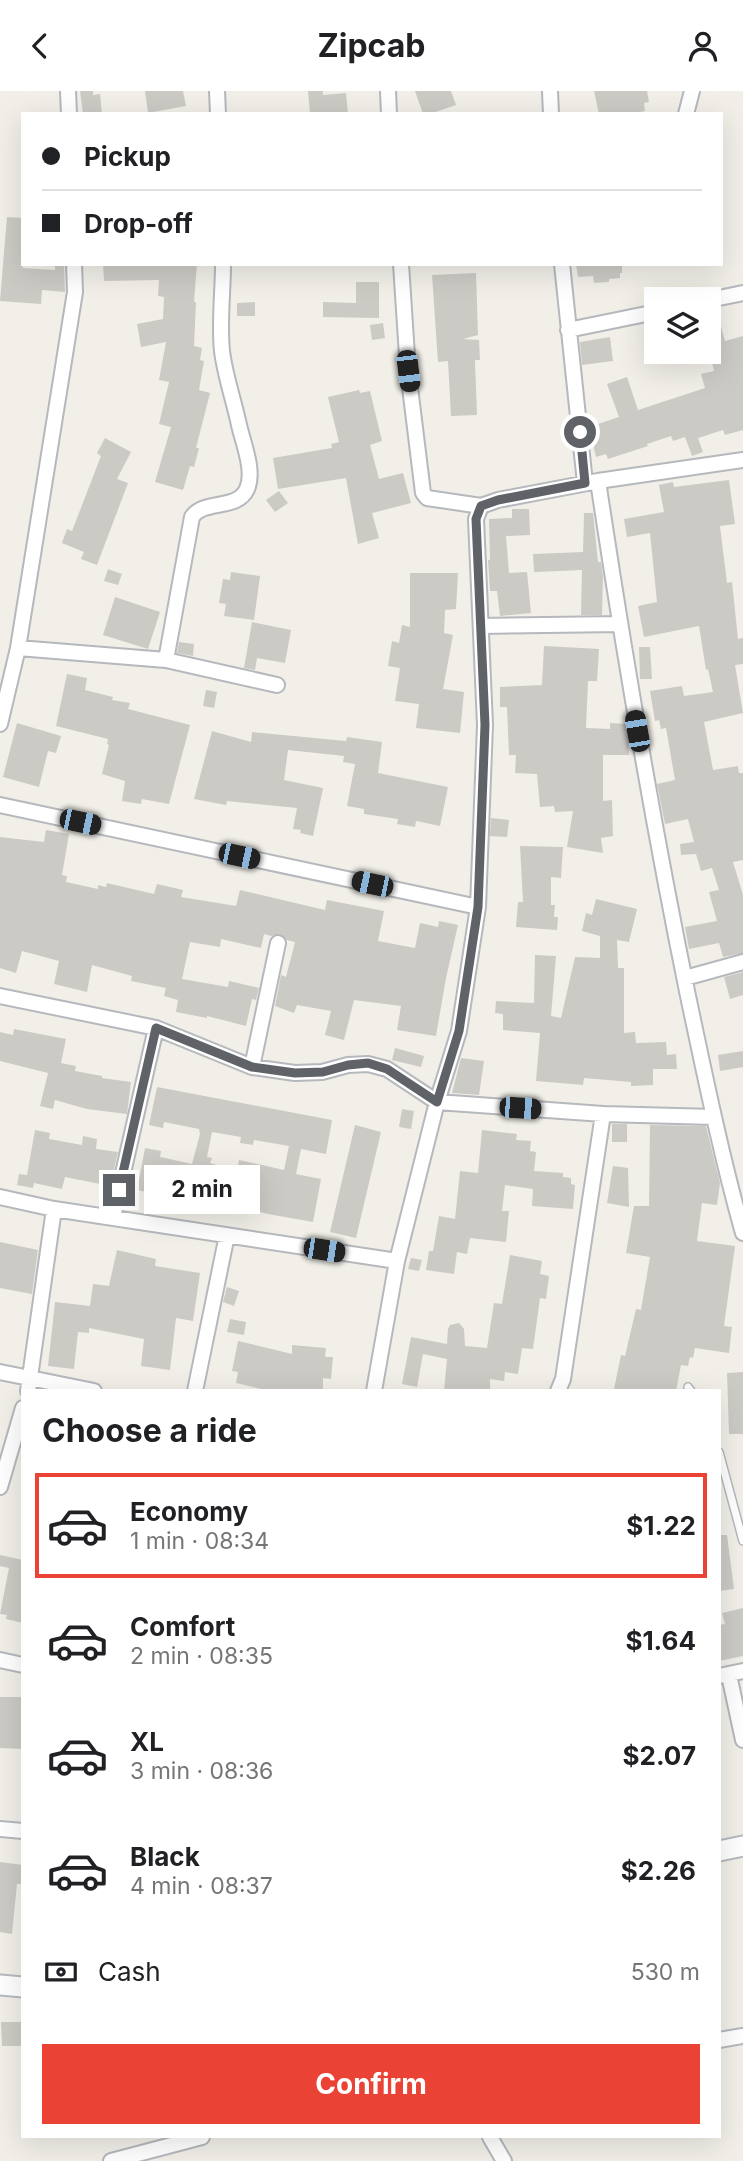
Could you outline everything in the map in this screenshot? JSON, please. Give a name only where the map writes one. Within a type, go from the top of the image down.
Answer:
[{"type":"street","points":[[68,91],[69,112]]},
{"type":"street","points":[[217,91],[218,112]]},
{"type":"street","points":[[388,91],[389,112]]},
{"type":"street","points":[[550,91],[551,112]]},
{"type":"street","points":[[687,112],[692,91]]},
{"type":"street","points":[[0,724],[18,649],[75,292],[74,266]]},
{"type":"street","points":[[166,660],[192,517],[200,509],[227,504],[242,496],[249,483],[247,461],[222,350],[223,266]]},
{"type":"street","points":[[401,266],[408,371],[423,493],[428,498],[481,506],[498,500],[592,482],[743,460]]},
{"type":"street","points":[[562,266],[568,330],[592,482],[620,624],[668,903],[714,1118],[742,1228]]},
{"type":"street","points":[[721,298],[743,293]]},
{"type":"street","points":[[568,330],[644,314]]},
{"type":"street","points":[[374,1389],[397,1261],[437,1102],[459,1031],[478,907],[485,725],[476,519],[481,506]]},
{"type":"street","points":[[481,626],[620,624]]},
{"type":"street","points":[[18,649],[166,660],[277,685]]},
{"type":"street","points":[[0,805],[478,907]]},
{"type":"street","points":[[252,1067],[278,943]]},
{"type":"street","points":[[685,978],[743,962]]},
{"type":"street","points":[[0,996],[156,1028],[252,1067],[295,1073],[323,1072],[368,1063],[387,1069],[437,1102],[603,1114],[714,1118]]},
{"type":"street","points":[[113,1217],[156,1028]]},
{"type":"street","points":[[559,1389],[563,1379],[603,1114]]},
{"type":"street","points":[[0,1197],[54,1209],[397,1261]]},
{"type":"street","points":[[29,1385],[54,1209]]},
{"type":"street","points":[[195,1389],[227,1235]]},
{"type":"street","points":[[0,1372],[29,1385],[72,1389]]},
{"type":"street","points":[[0,1487],[21,1415]]},
{"type":"street","points":[[0,1660],[21,1665]]},
{"type":"street","points":[[731,1674],[743,1740]]},
{"type":"street","points":[[0,1829],[21,1831]]},
{"type":"street","points":[[721,1851],[743,1846]]},
{"type":"street","points":[[0,1985],[21,1987]]},
{"type":"street","points":[[721,2040],[743,2036]]},
{"type":"street","points":[[111,2161],[198,2138]]},
{"type":"street","points":[[491,2138],[504,2161]]},
{"type":"lane","points":[[721,1459],[743,1541]]},
{"type":"building","points":[[80,91],[100,94],[102,112],[83,112]]},
{"type":"building","points":[[145,91],[183,91],[186,106],[148,112]]},
{"type":"building","points":[[308,91],[323,91],[323,95],[346,93],[348,112],[310,112]]},
{"type":"building","points":[[415,91],[451,91],[456,105],[436,112],[422,112]]},
{"type":"building","points":[[594,91],[647,91],[649,102],[644,103],[645,111],[599,112]]},
{"type":"building","points":[[7,217],[21,218],[21,266],[55,270],[55,266],[64,266],[65,292],[42,290],[41,304],[0,301]]},
{"type":"building","points":[[103,266],[197,266],[194,346],[202,348],[200,360],[204,361],[199,390],[210,393],[194,467],[190,466],[183,490],[155,482],[171,427],[159,424],[169,382],[159,380],[166,342],[141,347],[137,324],[163,319],[164,297],[158,296],[159,280],[104,281]]},
{"type":"building","points":[[576,266],[622,266],[620,278],[609,279],[609,282],[594,283],[593,276],[578,277]]},
{"type":"building","points":[[476,273],[478,335],[463,339],[479,340],[480,360],[475,360],[477,415],[451,416],[448,361],[438,362],[432,275]]},
{"type":"building","points":[[356,282],[379,282],[379,318],[323,317],[323,302],[356,303]]},
{"type":"building","points":[[255,302],[255,316],[237,316],[237,303]]},
{"type":"building","points":[[383,323],[385,338],[372,340],[370,325]]},
{"type":"building","points":[[721,326],[725,341],[743,336],[743,430],[725,435],[723,430],[698,438],[703,452],[692,456],[685,437],[673,441],[671,436],[608,459],[606,454],[596,457],[589,427],[619,417],[607,384],[627,377],[638,410],[705,388],[701,374],[714,371],[712,364],[721,364]]},
{"type":"building","points":[[610,337],[613,361],[582,365],[580,342]]},
{"type":"building","points":[[359,390],[360,393],[370,391],[382,441],[370,445],[379,479],[403,473],[411,503],[372,513],[379,538],[358,544],[346,478],[278,489],[273,458],[332,448],[331,444],[339,442],[328,397]]},
{"type":"building","points":[[105,438],[131,452],[117,479],[128,483],[97,565],[81,559],[84,552],[62,543],[67,529],[72,531],[101,456],[97,453]]},
{"type":"building","points":[[729,480],[735,524],[720,526],[727,583],[732,582],[738,639],[743,638],[743,664],[735,665],[743,713],[704,722],[713,770],[738,766],[739,773],[743,773],[743,860],[733,862],[743,895],[743,953],[723,957],[719,943],[689,949],[685,927],[717,921],[709,892],[719,890],[712,868],[701,871],[696,854],[681,855],[680,844],[694,842],[688,819],[665,824],[657,784],[675,780],[666,728],[661,729],[659,720],[655,721],[650,691],[682,686],[684,696],[713,692],[708,669],[706,670],[699,626],[644,637],[638,606],[657,602],[650,533],[627,537],[624,519],[664,512],[659,485],[673,482],[674,487]]},
{"type":"building","points":[[279,491],[288,503],[275,512],[266,500]]},
{"type":"building","points":[[512,509],[529,509],[530,535],[506,536],[509,573],[527,572],[531,613],[500,616],[497,591],[490,591],[489,519],[512,518]]},
{"type":"building","points":[[584,513],[593,513],[598,562],[601,562],[603,576],[602,615],[581,615],[582,570],[534,572],[533,554],[583,552]]},
{"type":"building","points":[[108,569],[122,574],[118,585],[104,581]]},
{"type":"building","points":[[231,572],[260,576],[254,620],[224,616],[226,604],[219,603],[223,579],[230,580]]},
{"type":"building","points":[[410,573],[458,573],[456,609],[445,610],[444,633],[453,635],[443,689],[464,692],[460,733],[416,728],[419,704],[395,701],[400,668],[388,666],[392,641],[399,643],[402,625],[410,627]]},
{"type":"building","points":[[115,597],[160,612],[148,649],[103,635]]},
{"type":"building","points":[[252,622],[291,630],[285,663],[257,658],[255,670],[244,668]]},
{"type":"building","points":[[179,642],[194,644],[193,656],[177,653]]},
{"type":"building","points":[[544,646],[599,649],[597,681],[588,681],[586,728],[610,729],[610,723],[627,724],[629,755],[603,755],[603,801],[612,800],[613,836],[601,838],[603,853],[567,847],[573,811],[555,812],[554,806],[540,807],[537,774],[515,773],[516,755],[509,755],[507,707],[500,707],[500,687],[542,685]]},
{"type":"building","points":[[639,647],[650,647],[652,679],[640,679]]},
{"type":"building","points":[[67,674],[87,678],[85,690],[113,697],[112,700],[130,703],[128,709],[190,725],[169,804],[142,799],[141,804],[122,801],[125,781],[102,774],[108,739],[56,726]]},
{"type":"building","points":[[206,690],[217,692],[214,708],[203,706]]},
{"type":"building","points":[[17,723],[61,736],[56,753],[48,751],[39,787],[3,777]]},
{"type":"building","points":[[212,731],[251,742],[252,732],[346,741],[347,737],[382,742],[378,773],[448,787],[440,826],[416,821],[415,827],[397,824],[398,819],[364,814],[364,809],[347,806],[355,764],[343,762],[344,756],[288,750],[284,780],[323,788],[313,836],[293,829],[297,808],[227,801],[226,805],[194,799]]},
{"type":"building","points":[[491,818],[509,820],[507,837],[490,836]]},
{"type":"building","points":[[46,830],[69,834],[62,875],[67,876],[66,882],[98,889],[98,885],[106,887],[107,883],[154,894],[157,884],[183,890],[181,897],[236,906],[240,890],[325,910],[327,900],[384,911],[378,941],[415,948],[420,923],[438,927],[439,921],[458,925],[436,1036],[397,1030],[401,1006],[354,1000],[344,1040],[325,1035],[331,1011],[297,1005],[294,1013],[275,1006],[281,975],[286,977],[295,942],[279,934],[264,934],[261,948],[221,939],[220,947],[190,942],[182,979],[228,987],[229,981],[259,988],[256,1000],[252,999],[246,1026],[207,1016],[176,1012],[178,1000],[164,996],[166,988],[131,981],[132,976],[92,965],[87,992],[54,984],[59,961],[22,951],[16,973],[0,968],[0,837],[44,842]]},
{"type":"building","points":[[520,846],[563,847],[561,878],[551,877],[551,905],[555,905],[554,917],[558,917],[557,930],[516,927],[518,902],[523,902]]},
{"type":"building","points":[[596,899],[637,909],[629,942],[617,940],[618,968],[624,968],[624,1033],[635,1032],[636,1043],[666,1042],[667,1055],[676,1054],[677,1069],[653,1069],[653,1085],[631,1086],[631,1082],[584,1078],[583,1085],[536,1081],[540,1033],[503,1030],[503,1014],[495,1013],[496,1001],[534,1003],[535,955],[556,956],[551,1016],[561,1018],[575,957],[600,958],[600,936],[582,931],[586,913],[592,915]]},
{"type":"building","points":[[743,972],[743,995],[730,999],[724,977]]},
{"type":"building","points":[[14,1029],[66,1039],[61,1063],[76,1066],[75,1071],[131,1082],[127,1114],[87,1109],[55,1100],[53,1109],[40,1106],[48,1073],[0,1061],[0,1032],[13,1035]]},
{"type":"building","points":[[395,1048],[424,1056],[421,1067],[392,1060]]},
{"type":"building","points":[[743,1051],[743,1067],[720,1071],[718,1055]]},
{"type":"building","points":[[461,1058],[484,1061],[479,1095],[452,1093]]},
{"type":"building","points":[[157,1087],[332,1120],[326,1154],[301,1149],[296,1174],[321,1179],[313,1222],[268,1214],[178,1191],[177,1198],[137,1190],[145,1148],[161,1151],[160,1157],[192,1164],[200,1134],[199,1129],[164,1122],[163,1128],[149,1125]],"holes":[[[212,1132],[241,1137],[240,1143],[253,1145],[254,1140],[289,1146],[284,1170],[239,1160],[237,1171],[210,1163],[212,1158],[207,1157]]]},
{"type":"building","points":[[402,1109],[414,1111],[411,1129],[399,1127]]},
{"type":"building","points":[[612,1124],[627,1124],[627,1142],[612,1142]]},
{"type":"building","points":[[355,1125],[381,1132],[356,1238],[330,1232]]},
{"type":"building","points":[[650,1125],[706,1126],[720,1183],[717,1205],[702,1203],[697,1241],[735,1246],[724,1326],[732,1327],[729,1353],[695,1348],[688,1366],[681,1365],[676,1389],[614,1389],[621,1355],[625,1356],[636,1309],[641,1310],[650,1257],[626,1253],[634,1206],[649,1206]]},
{"type":"building","points":[[35,1130],[50,1133],[49,1139],[82,1145],[83,1136],[97,1139],[96,1149],[118,1152],[110,1186],[65,1177],[62,1189],[34,1183],[33,1188],[17,1185],[19,1174],[27,1175]]},
{"type":"building","points":[[482,1130],[517,1134],[516,1140],[531,1141],[530,1151],[536,1152],[534,1171],[563,1173],[563,1177],[571,1178],[571,1184],[575,1185],[573,1209],[532,1206],[533,1189],[505,1185],[502,1211],[509,1211],[506,1242],[470,1238],[467,1254],[457,1252],[454,1274],[426,1270],[429,1251],[433,1251],[439,1216],[455,1219],[460,1171],[478,1173]]},
{"type":"building","points":[[613,1166],[628,1168],[629,1207],[607,1203]]},
{"type":"building","points":[[0,1242],[38,1250],[32,1294],[0,1288]]},
{"type":"building","points":[[117,1250],[156,1259],[155,1266],[200,1273],[193,1321],[176,1318],[170,1370],[141,1366],[144,1339],[89,1328],[89,1333],[78,1332],[74,1369],[48,1366],[55,1302],[90,1306],[93,1284],[109,1286]]},
{"type":"building","points":[[510,1255],[542,1261],[540,1274],[549,1276],[546,1299],[540,1298],[533,1349],[522,1348],[518,1374],[505,1372],[504,1381],[490,1379],[490,1389],[444,1389],[447,1359],[423,1354],[417,1387],[402,1384],[411,1337],[447,1344],[450,1325],[459,1323],[464,1329],[465,1346],[487,1348],[494,1303],[502,1304]]},
{"type":"building","points":[[411,1258],[422,1260],[419,1271],[408,1269]]},
{"type":"building","points":[[227,1287],[239,1291],[234,1306],[223,1302]]},
{"type":"building","points":[[230,1319],[246,1322],[244,1335],[227,1332]]},
{"type":"building","points":[[238,1341],[292,1354],[292,1345],[326,1348],[325,1357],[333,1357],[331,1379],[323,1378],[323,1389],[262,1389],[236,1383],[238,1372],[232,1371]]},
{"type":"building","points":[[743,1372],[743,1434],[729,1434],[727,1373]]},
{"type":"building","points":[[721,1535],[727,1535],[734,1589],[721,1591]]},
{"type":"building","points":[[0,1555],[21,1560],[21,1623],[6,1619],[7,1615],[0,1614],[9,1568],[0,1566]]},
{"type":"building","points":[[743,1608],[743,1656],[721,1661],[721,1625],[725,1624],[722,1613]]},
{"type":"building","points":[[0,1697],[21,1697],[21,1749],[0,1748]]},
{"type":"building","points":[[0,1862],[21,1865],[21,1884],[17,1884],[12,1934],[0,1932]]},
{"type":"building","points":[[1,2022],[21,2022],[21,2046],[2,2046]]},
{"type":"route","points":[[119,1190],[156,1028],[252,1067],[295,1073],[323,1072],[368,1063],[387,1069],[437,1102],[459,1031],[478,907],[485,725],[476,519],[481,506],[498,500],[585,483],[580,432]]}]
